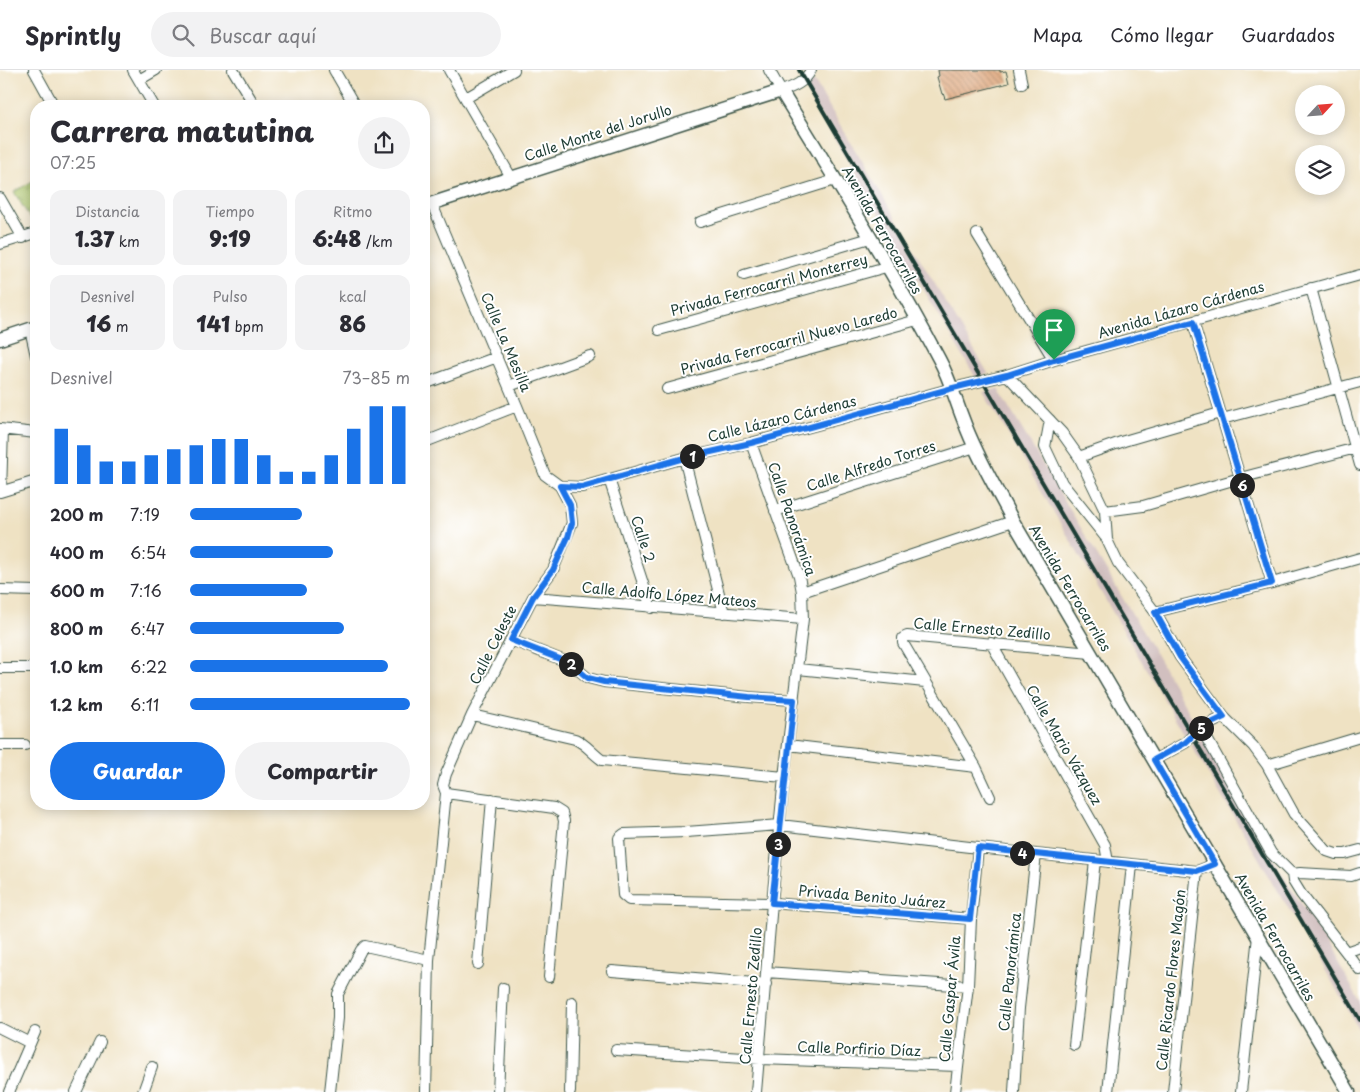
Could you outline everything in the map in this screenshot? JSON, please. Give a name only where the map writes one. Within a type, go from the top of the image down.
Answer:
[{"type":"street","points":[[34,70],[51,100]]},
{"type":"street","points":[[133,70],[151,100]]},
{"type":"street","points":[[139,80],[156,70]]},
{"type":"street","points":[[233,70],[251,100]]},
{"type":"street","points":[[334,70],[352,100]]},
{"type":"street","points":[[450,70],[512,177]]},
{"type":"street","points":[[466,98],[514,70]]},
{"type":"street","points":[[769,70],[781,91],[805,80],[811,70]]},
{"type":"street","points":[[1019,70],[1022,84]]},
{"type":"street","name":"Calle Monte del Jorullo","points":[[430,204],[781,91]]},
{"type":"street","name":"Avenida Ferrocarriles","points":[[781,91],[870,238],[940,361],[953,388],[962,418],[975,447],[1013,522],[1349,1092]]},
{"type":"street","points":[[700,222],[835,180]]},
{"type":"street","points":[[0,198],[22,238]]},
{"type":"street","name":"Calle La Mesilla","points":[[430,209],[497,357],[545,475],[560,486]]},
{"type":"street","points":[[977,234],[1054,360]]},
{"type":"street","points":[[0,244],[30,236]]},
{"type":"street","points":[[744,275],[870,238]]},
{"type":"street","name":"Privada Ferrocarril Monterrey","points":[[658,330],[886,266]]},
{"type":"street","name":"Avenida Lázaro Cárdenas","points":[[953,388],[1007,375],[1054,360],[1360,275]]},
{"type":"street","points":[[1311,288],[1358,448],[1360,464]]},
{"type":"street","name":"Privada Ferrocarril Nuevo Laredo","points":[[667,389],[917,320]]},
{"type":"street","points":[[1193,322],[1272,583]]},
{"type":"street","points":[[0,339],[30,329]]},
{"type":"street","points":[[509,386],[590,356]]},
{"type":"street","points":[[430,382],[497,357]]},
{"type":"street","points":[[1007,375],[1062,433],[1080,457],[1105,511],[1107,540]]},
{"type":"street","points":[[1080,457],[1221,416],[1360,382]]},
{"type":"street","name":"Calle Lázaro Cárdenas","points":[[560,486],[582,487],[684,458],[751,443],[953,388]]},
{"type":"street","points":[[430,440],[517,406]]},
{"type":"street","points":[[1050,420],[1045,447],[1062,483],[1107,540],[1118,563],[1155,612],[1180,657],[1224,717],[1253,746],[1267,765],[1294,814],[1327,851],[1345,854],[1360,850]]},
{"type":"street","points":[[30,432],[1,430],[1,492],[30,483]]},
{"type":"street","name":"Calle Panorámica","points":[[751,443],[799,576],[802,592],[803,620],[784,777],[772,903]]},
{"type":"street","name":"Calle Alfredo Torres","points":[[775,511],[975,447]]},
{"type":"street","points":[[1105,511],[1143,506],[1240,478],[1358,448]]},
{"type":"street","points":[[684,458],[724,613]]},
{"type":"street","name":"Calle 2","points":[[609,479],[651,608]]},
{"type":"street","name":"Calle Celeste","points":[[426,1092],[429,960],[446,793],[444,784],[446,774],[472,715],[533,597],[553,570],[572,523],[570,505],[560,486]]},
{"type":"street","points":[[802,592],[1013,522]]},
{"type":"street","points":[[1155,612],[1272,583],[1360,558]]},
{"type":"street","points":[[0,590],[30,591]]},
{"type":"street","name":"Calle Adolfo López Mateos","points":[[533,597],[803,620]]},
{"type":"street","name":"Calle Ernesto Zedillo","points":[[990,797],[976,767],[903,643],[904,638],[907,636],[1091,653]]},
{"type":"street","points":[[511,640],[570,663],[588,678],[604,682],[794,700]]},
{"type":"street","name":"Calle Mario Vázquez","points":[[991,643],[1105,846],[1108,862]]},
{"type":"street","points":[[0,668],[30,668]]},
{"type":"street","points":[[798,669],[925,682]]},
{"type":"street","points":[[472,715],[575,739],[585,744],[594,755],[602,760],[784,777]]},
{"type":"street","points":[[1154,760],[1185,743],[1201,728],[1224,717]]},
{"type":"street","points":[[1201,728],[1271,853],[1292,874],[1293,882],[1301,894],[1360,970]]},
{"type":"street","points":[[1267,765],[1360,737]]},
{"type":"street","points":[[0,745],[25,745]]},
{"type":"street","points":[[788,745],[976,767]]},
{"type":"street","points":[[446,793],[554,808],[562,813],[564,821],[548,977]]},
{"type":"street","points":[[478,964],[492,799]]},
{"type":"street","points":[[780,825],[1197,871],[1215,864]]},
{"type":"street","name":"Privada Benito Juárez","points":[[780,825],[686,832],[624,834],[619,838],[623,895],[629,900],[772,903],[970,919]]},
{"type":"street","name":"Calle Gaspar Ávila","points":[[955,1092],[968,986],[970,919],[978,848]]},
{"type":"street","name":"Calle Panorámica","points":[[1014,1092],[1019,1008],[1036,854]]},
{"type":"street","points":[[1074,1045],[1095,861]]},
{"type":"street","points":[[1108,1092],[1132,865]]},
{"type":"street","name":"Calle Ricardo Flores Magón","points":[[1173,1092],[1197,871]]},
{"type":"street","points":[[1292,874],[1351,876],[1360,873]]},
{"type":"street","name":"Calle Ernesto Zedillo","points":[[756,1092],[772,903]]},
{"type":"street","points":[[1240,1092],[1258,936]]},
{"type":"street","points":[[330,1092],[338,1018],[338,994],[361,950],[365,946],[429,960]]},
{"type":"street","points":[[1346,952],[1360,947]]},
{"type":"street","points":[[612,971],[766,984]]},
{"type":"street","points":[[766,972],[968,986]]},
{"type":"street","points":[[498,1092],[503,988]]},
{"type":"street","points":[[570,1092],[572,1002]]},
{"type":"street","points":[[0,1028],[30,1043]]},
{"type":"street","points":[[9,1092],[35,1032]]},
{"type":"street","points":[[76,1092],[100,1042]]},
{"type":"street","name":"Calle Porfirio Díaz","points":[[616,1050],[760,1059],[958,1066]]},
{"type":"street","points":[[143,1092],[152,1067]]},
{"type":"shaded area","points":[[814,81],[988,373],[976,378],[804,87]]},
{"type":"shaded area","points":[[998,389],[1198,728],[1185,735],[983,392]]},
{"type":"shaded area","points":[[1204,738],[1283,876],[1316,925],[1360,1001],[1360,1032],[1336,988],[1191,745]]},
{"type":"green space","points":[[30,183],[30,218],[14,192]]},
{"type":"building","points":[[938,70],[1006,71],[1009,83],[945,99],[937,77],[939,76]]},
{"type":"railway","points":[[799,70],[1360,1020]]},
{"type":"route","points":[[1193,322],[1272,583],[1155,612],[1180,657],[1224,717],[1201,728],[1185,743],[1154,760],[1215,864],[1197,871],[978,848],[970,919],[772,903],[784,777],[794,700],[604,682],[588,678],[570,663],[511,640],[533,597],[553,570],[568,537],[572,523],[570,505],[560,486],[582,487],[684,458],[751,443],[953,388],[984,382],[1054,360],[1193,322]]}]
